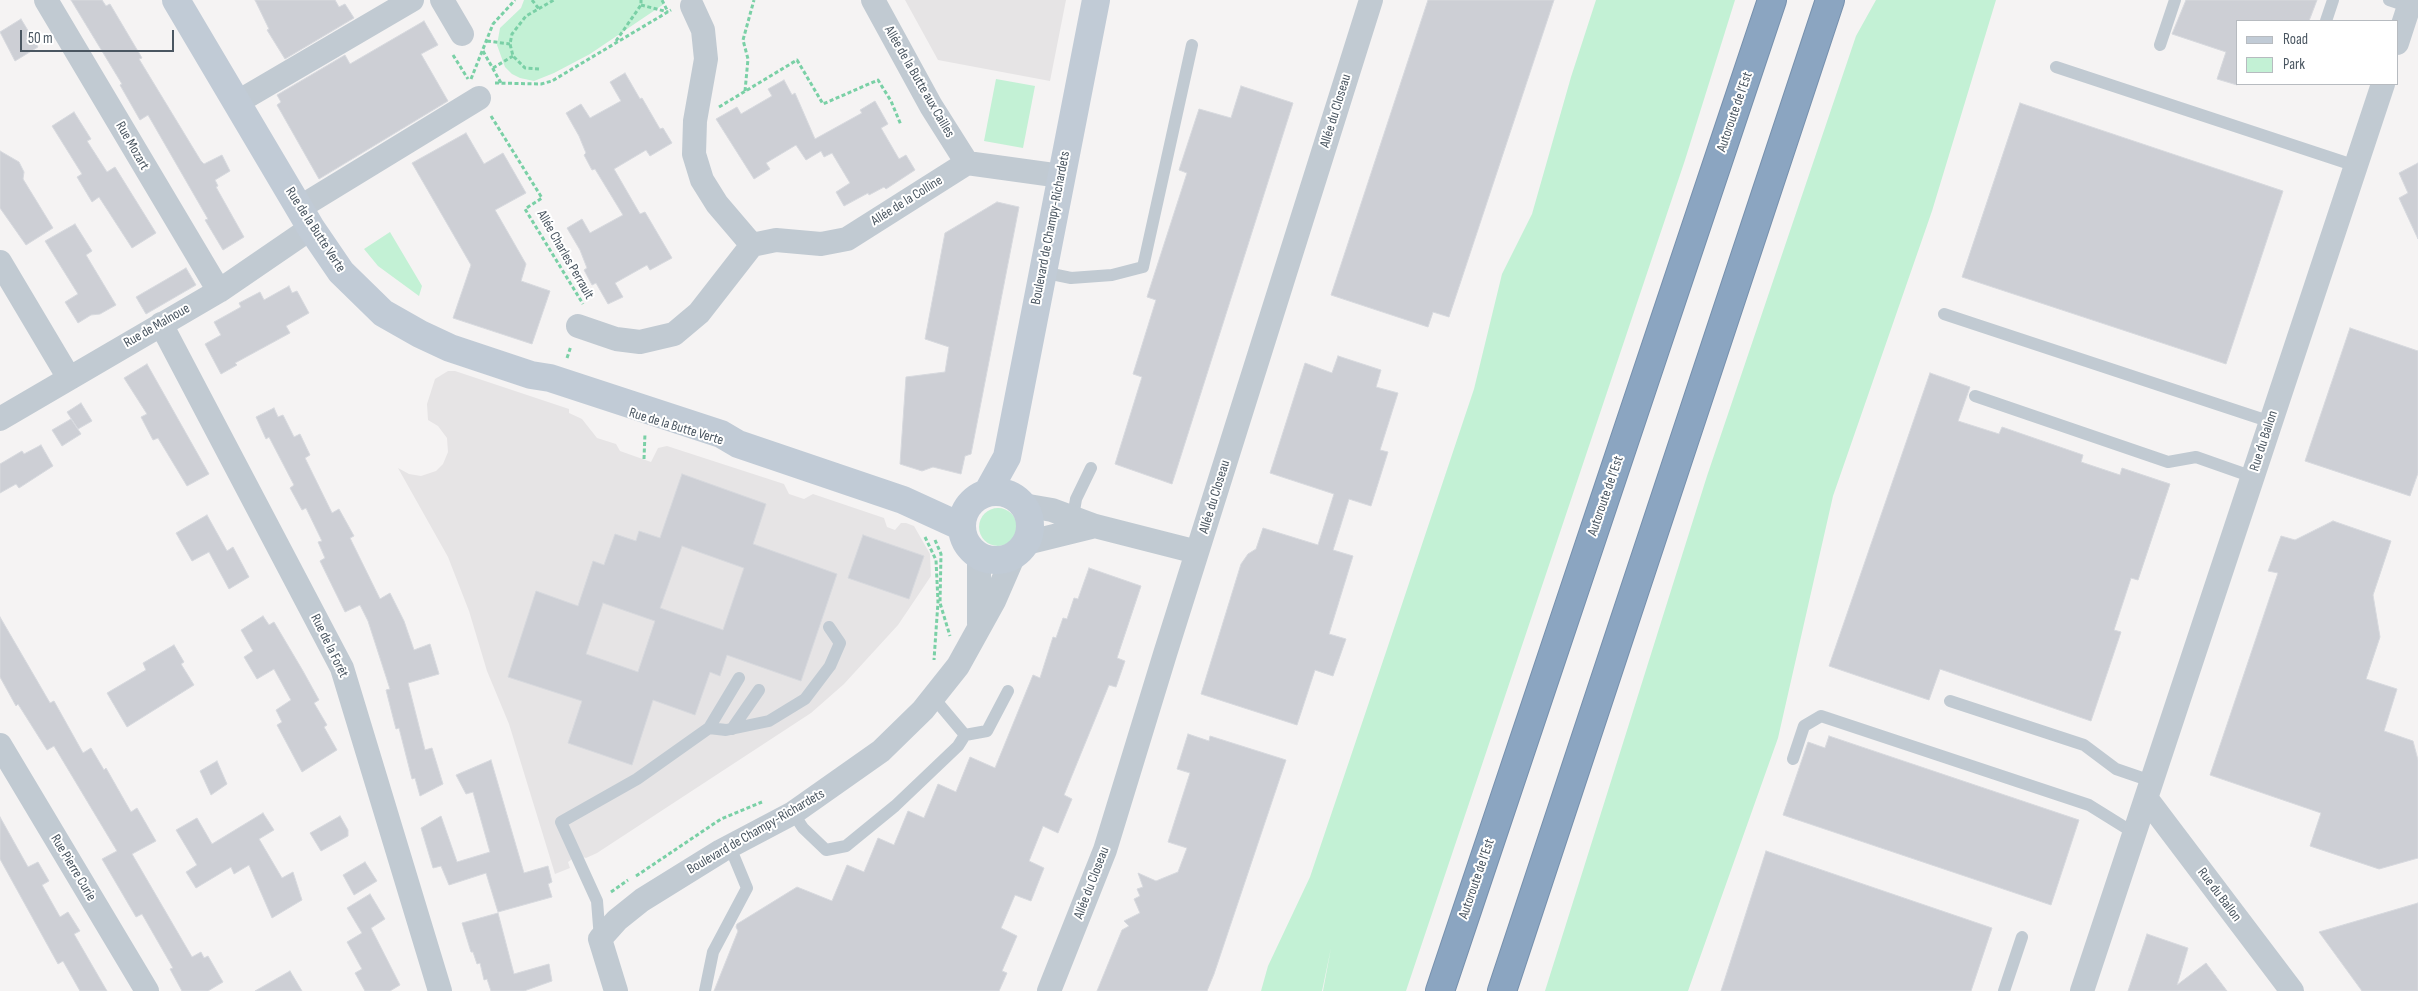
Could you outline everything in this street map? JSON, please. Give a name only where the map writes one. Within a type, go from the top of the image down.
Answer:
[{"type":"highway","name":"Autoroute de l’Est","points":[[1440,991],[1772,0]]},
{"type":"highway","points":[[1502,991],[1830,0]]},
{"type":"street","name":"Rue Mozart","points":[[46,0],[219,291]]},
{"type":"street","name":"Rue de la Butte Verte","points":[[176,0],[305,218],[341,272],[384,313],[420,334],[450,348],[531,374],[547,385],[718,443],[738,444],[903,500],[972,509]]},
{"type":"street","points":[[236,103],[412,0]]},
{"type":"street","points":[[442,0],[462,34]]},
{"type":"street","name":"Allée de la Butte aux Cailles","points":[[873,0],[930,106],[967,163]]},
{"type":"street","name":"Boulevard de Champy-Richardets","points":[[972,509],[1007,457],[1096,0]]},
{"type":"street","name":"Allée du Closeau","points":[[1049,991],[1105,850],[1371,0]]},
{"type":"street","points":[[2398,39],[2407,4]]},
{"type":"street","points":[[578,326],[616,339],[640,342],[674,334],[699,313],[752,246],[717,204],[702,180],[694,154],[695,122],[706,58],[703,30],[683,7]]},
{"type":"street","name":"Rue du Ballon","points":[[2082,991],[2383,85]]},
{"type":"street","name":"Rue de Malnoue","points":[[0,418],[219,291],[305,218],[481,88]]},
{"type":"street","points":[[967,163],[1061,176]]},
{"type":"street","name":"Allée de la Colline","points":[[752,246],[776,240],[821,244],[847,238],[967,163]]},
{"type":"street","points":[[0,262],[69,378]]},
{"type":"street","name":"Rue de la Forêt","points":[[161,324],[342,668],[440,991]]},
{"type":"street","name":"Boulevard de Champy-Richardets","points":[[1007,457],[1019,501]]},
{"type":"street","points":[[1095,526],[1020,549],[996,560],[979,556],[968,544],[972,509],[1001,492],[1019,501],[1073,517],[1095,526],[1198,552]]},
{"type":"street","points":[[1019,501],[1030,517],[1031,526],[1020,549]]},
{"type":"street","name":"Boulevard de Champy-Richardets","points":[[600,939],[617,920],[642,900],[730,847],[793,813],[881,751],[923,710],[958,666],[1020,549]]},
{"type":"street","name":"Boulevard de Champy-Richardets","points":[[979,556],[979,626]]},
{"type":"street","name":"Rue Pierre Curie","points":[[0,745],[147,991]]},
{"type":"street","name":"Rue du Ballon","points":[[2148,789],[2292,991]]},
{"type":"street","points":[[600,939],[616,991]]},
{"type":"lane","points":[[2160,44],[2174,0]]},
{"type":"lane","points":[[2326,20],[2333,0]]},
{"type":"lane","points":[[1042,272],[1071,278],[1112,275],[1143,267],[1192,45]]},
{"type":"lane","points":[[2056,67],[2356,166]]},
{"type":"lane","points":[[1944,314],[2271,422]]},
{"type":"lane","points":[[1975,396],[2168,462],[2196,457],[2252,477]]},
{"type":"lane","points":[[1073,517],[1076,499],[1091,468]]},
{"type":"lane","points":[[709,728],[732,729],[770,721],[806,700],[830,666],[840,643],[829,627]]},
{"type":"lane","points":[[600,939],[597,901],[561,822],[637,779],[709,728],[739,678]]},
{"type":"lane","points":[[732,729],[759,690]]},
{"type":"lane","points":[[793,813],[803,828],[826,850],[846,846],[895,806],[958,746],[965,735],[987,731],[1008,691]]},
{"type":"lane","points":[[933,697],[965,735]]},
{"type":"lane","points":[[1950,701],[2084,745],[2116,769],[2148,789]]},
{"type":"lane","points":[[1793,759],[1804,726],[1821,716],[2089,805],[2134,833]]},
{"type":"lane","points":[[705,991],[713,952],[747,888],[730,847]]},
{"type":"lane","points":[[2004,991],[2022,937]]},
{"type":"path","points":[[515,0],[493,24],[470,82],[481,88],[502,83],[541,84],[552,81],[668,12],[683,7]]},
{"type":"path","points":[[532,0],[539,8]]},
{"type":"path","points":[[539,69],[525,68],[512,56],[510,44],[512,34],[526,16],[554,0]]},
{"type":"path","points":[[615,44],[642,5],[641,0]]},
{"type":"path","points":[[662,0],[668,12]]},
{"type":"path","points":[[745,91],[748,59],[743,40],[754,0]]},
{"type":"path","points":[[642,5],[668,12]]},
{"type":"path","points":[[487,41],[510,44]]},
{"type":"path","points":[[483,51],[502,83]]},
{"type":"path","points":[[493,68],[512,56]]},
{"type":"path","points":[[695,122],[796,60],[823,104],[878,80],[891,101],[902,125]]},
{"type":"path","name":"Allée Charles Perrault","points":[[481,88],[542,198],[525,209],[585,307],[566,359]]},
{"type":"path","points":[[644,459],[646,426]]},
{"type":"path","points":[[934,530],[934,540],[941,554],[940,603],[958,666]]},
{"type":"path","points":[[924,532],[936,560],[938,602],[933,668]]},
{"type":"path","points":[[597,901],[721,819],[764,802]]},
{"type":"shaded area","points":[[905,0],[1066,0],[1050,81],[938,60]]},
{"type":"shaded area","points":[[448,371],[455,371],[569,409],[569,413],[582,419],[597,438],[616,444],[620,451],[651,462],[658,448],[667,446],[784,484],[789,494],[804,499],[813,494],[884,518],[887,527],[895,530],[901,523],[914,526],[930,554],[931,576],[898,625],[844,684],[811,713],[597,853],[586,858],[578,855],[568,862],[570,868],[555,874],[509,724],[487,671],[469,611],[448,557],[398,468],[409,474],[421,476],[436,471],[443,464],[448,452],[447,438],[438,426],[428,420],[427,404],[435,379]]},
{"type":"green space","points":[[524,0],[661,0],[664,4],[590,54],[534,81],[512,74],[505,67],[497,45],[500,28],[521,8]]},
{"type":"green space","points":[[1596,0],[1735,0],[1685,160],[1406,991],[1323,991],[1331,948],[1322,991],[1261,991],[1268,966],[1310,877],[1474,389],[1502,274],[1532,214],[1571,77]]},
{"type":"green space","points":[[1876,0],[1996,0],[1932,211],[1833,496],[1778,738],[1688,991],[1545,991],[1707,476],[1856,36]]},
{"type":"green space","points":[[996,79],[1035,86],[1023,148],[984,141]]},
{"type":"green space","points":[[390,232],[422,286],[419,296],[378,266],[364,249]]},
{"type":"green space","points":[[998,508],[1012,513],[1017,527],[1012,541],[998,546],[984,541],[979,527],[984,513]]},
{"type":"building","points":[[71,0],[102,0],[106,6],[110,4],[142,58],[139,59],[201,161],[204,164],[222,155],[230,171],[215,180],[218,186],[216,187],[244,237],[223,250],[205,220],[208,219],[148,115],[140,120],[120,85],[122,84]]},
{"type":"building","points":[[255,0],[335,0],[339,7],[345,4],[354,18],[285,59],[267,30],[269,29]]},
{"type":"building","points":[[1428,0],[1554,0],[1449,317],[1433,312],[1428,327],[1331,295]]},
{"type":"building","points":[[2186,0],[2317,0],[2309,20],[2236,20],[2236,85],[2217,79],[2226,52],[2172,34]]},
{"type":"building","points":[[21,19],[38,47],[15,61],[0,32]]},
{"type":"building","points":[[424,21],[438,45],[421,54],[448,101],[319,179],[277,105],[281,102],[277,95],[345,55],[350,64]]},
{"type":"building","points":[[625,73],[660,129],[663,128],[672,143],[650,156],[646,150],[614,169],[640,214],[645,212],[672,258],[650,270],[647,265],[615,283],[623,297],[608,304],[596,283],[592,285],[584,270],[587,268],[580,250],[567,228],[582,219],[590,233],[623,215],[595,169],[592,170],[584,155],[586,153],[579,136],[566,113],[581,104],[590,118],[621,101],[610,82]]},
{"type":"building","points":[[784,80],[792,95],[795,93],[815,139],[862,113],[860,110],[875,101],[888,124],[881,128],[899,159],[906,155],[915,170],[886,189],[884,187],[869,195],[868,193],[844,206],[836,192],[850,183],[832,153],[824,157],[821,151],[806,160],[796,145],[766,163],[770,169],[754,179],[716,119],[737,107],[741,114],[772,96],[768,89]]},
{"type":"building","points":[[1241,86],[1293,103],[1172,484],[1115,464],[1142,377],[1133,374],[1156,300],[1147,297],[1187,173],[1179,170],[1199,109],[1231,118]]},
{"type":"building","points":[[2020,103],[2283,191],[2226,364],[1962,277]]},
{"type":"building","points":[[74,112],[91,139],[87,141],[107,172],[115,167],[156,233],[132,248],[99,197],[92,202],[77,177],[82,174],[52,126]]},
{"type":"building","points":[[466,133],[484,164],[503,153],[526,193],[495,210],[526,264],[521,281],[550,291],[532,344],[453,318],[471,265],[412,163]]},
{"type":"building","points":[[0,151],[19,162],[24,172],[23,179],[53,228],[26,245],[0,208]]},
{"type":"building","points":[[2418,163],[2418,239],[2399,198],[2408,193],[2399,173]]},
{"type":"building","points":[[997,202],[1019,207],[971,454],[965,456],[961,474],[933,467],[922,471],[900,464],[906,377],[945,372],[949,347],[925,339],[945,233]]},
{"type":"building","points":[[75,224],[92,251],[86,255],[116,305],[100,314],[91,315],[78,323],[65,302],[78,294],[45,241]]},
{"type":"building","points":[[186,268],[196,285],[146,314],[136,297]]},
{"type":"building","points":[[289,286],[292,293],[297,291],[309,313],[286,326],[290,333],[235,363],[237,365],[221,374],[205,344],[221,335],[214,322],[241,307],[239,303],[260,292],[264,300]]},
{"type":"building","points":[[2350,328],[2418,351],[2418,473],[2410,496],[2305,461]]},
{"type":"building","points":[[1338,356],[1381,370],[1376,387],[1398,393],[1380,450],[1388,452],[1371,506],[1349,499],[1333,550],[1353,556],[1329,634],[1346,639],[1333,676],[1315,670],[1297,725],[1201,694],[1241,564],[1248,554],[1256,549],[1263,528],[1318,545],[1334,494],[1270,473],[1305,363],[1332,373]]},
{"type":"building","points":[[147,364],[209,474],[187,486],[158,438],[153,440],[141,417],[147,414],[124,378]]},
{"type":"building","points":[[1930,373],[1970,387],[1958,421],[1999,434],[2002,427],[2083,455],[2081,462],[2120,475],[2122,468],[2170,484],[2138,580],[2131,578],[2114,630],[2121,632],[2091,721],[1940,669],[1929,700],[1829,666]]},
{"type":"building","points":[[81,403],[92,421],[78,429],[67,412]]},
{"type":"building","points":[[274,408],[278,417],[283,415],[294,437],[300,434],[310,455],[305,458],[332,513],[339,509],[354,536],[350,538],[380,599],[390,593],[404,621],[414,650],[430,644],[439,674],[408,683],[425,750],[432,748],[443,784],[420,796],[415,778],[412,779],[399,728],[396,729],[386,690],[390,689],[368,621],[360,605],[345,612],[320,561],[325,558],[318,542],[322,541],[306,508],[302,510],[290,488],[294,485],[269,437],[266,439],[256,417]]},
{"type":"building","points":[[71,419],[81,434],[62,446],[52,430]]},
{"type":"building","points":[[41,445],[53,466],[19,488],[16,484],[0,493],[0,464],[22,451],[24,454]]},
{"type":"building","points":[[682,474],[766,504],[753,544],[837,574],[801,681],[727,655],[720,676],[710,672],[695,715],[653,700],[632,765],[568,743],[582,701],[508,677],[536,591],[578,606],[593,561],[604,565],[615,534],[636,541],[639,531],[660,538]],"holes":[[[682,546],[744,568],[723,630],[660,608]],[[603,603],[655,621],[638,672],[586,654]]]},
{"type":"building","points":[[207,515],[227,551],[233,547],[249,577],[229,589],[209,552],[192,561],[176,533]]},
{"type":"building","points":[[2333,521],[2391,541],[2373,595],[2380,637],[2366,679],[2397,689],[2384,731],[2413,741],[2418,760],[2418,858],[2379,869],[2310,846],[2321,813],[2210,775],[2278,573],[2268,571],[2281,536],[2295,540]]},
{"type":"building","points":[[863,535],[924,556],[909,599],[848,578]]},
{"type":"building","points":[[1089,568],[1141,586],[1117,658],[1125,661],[1116,687],[1109,685],[1064,795],[1072,799],[1058,833],[1043,826],[1029,861],[1044,868],[1031,901],[1015,895],[1001,928],[1017,936],[1002,971],[1007,973],[999,991],[714,991],[738,931],[737,924],[797,887],[832,901],[847,865],[864,872],[878,838],[894,845],[908,811],[924,818],[938,784],[956,792],[970,757],[995,768],[1033,675],[1040,678],[1053,637],[1056,638],[1063,618],[1067,619],[1074,598],[1078,599]]},
{"type":"building","points":[[263,616],[269,625],[274,622],[303,671],[319,700],[314,703],[327,725],[324,727],[337,750],[302,772],[277,725],[282,722],[276,710],[291,700],[274,669],[257,679],[244,657],[253,651],[241,630]]},
{"type":"building","points":[[0,617],[50,703],[54,701],[83,753],[91,748],[104,770],[106,768],[131,812],[137,808],[156,841],[132,854],[192,957],[201,952],[204,958],[208,956],[223,982],[208,991],[182,991],[170,969],[173,968],[142,914],[136,917],[102,859],[117,851],[54,746],[47,750],[18,704],[16,706],[0,677]]},
{"type":"building","points":[[174,645],[184,662],[181,664],[194,685],[127,727],[107,693],[146,670],[143,663]]},
{"type":"building","points":[[1188,734],[1209,741],[1210,736],[1286,760],[1214,974],[1207,991],[1097,991],[1122,930],[1129,926],[1124,921],[1140,913],[1134,899],[1140,896],[1137,889],[1143,887],[1138,873],[1156,881],[1178,872],[1187,848],[1168,842],[1190,773],[1177,769]]},
{"type":"building","points":[[1829,736],[2079,820],[2051,905],[1783,815],[1808,742],[1825,748]]},
{"type":"building","points":[[491,760],[524,873],[548,866],[552,882],[548,884],[552,897],[498,912],[486,873],[449,885],[441,866],[433,868],[421,828],[441,816],[457,862],[490,852],[473,792],[466,794],[456,775]]},
{"type":"building","points":[[217,761],[227,784],[211,795],[200,771]]},
{"type":"building","points":[[263,813],[274,830],[259,839],[282,878],[293,872],[302,900],[272,918],[249,865],[234,874],[231,867],[196,888],[186,872],[197,865],[176,830],[197,818],[212,844]]},
{"type":"building","points":[[340,816],[348,830],[348,836],[321,851],[310,833]]},
{"type":"building","points":[[0,817],[28,867],[38,862],[49,881],[42,885],[60,917],[68,912],[80,931],[74,934],[107,991],[80,991],[63,961],[58,964],[0,859]]},
{"type":"building","points":[[1766,851],[1992,928],[1971,991],[1721,991]]},
{"type":"building","points":[[365,862],[377,881],[354,895],[343,875]]},
{"type":"building","points":[[370,894],[385,919],[371,928],[400,985],[390,991],[365,991],[355,973],[362,969],[347,942],[362,933],[347,908]]},
{"type":"building","points":[[2418,903],[2418,991],[2362,991],[2319,932]]},
{"type":"building","points":[[498,913],[514,974],[549,964],[552,981],[524,991],[491,991],[487,979],[484,980],[480,963],[477,964],[473,952],[471,952],[462,923]]},
{"type":"building","points":[[2147,934],[2188,948],[2177,985],[2206,963],[2227,991],[2128,991]]},
{"type":"building","points":[[290,971],[302,991],[255,991]]}]
